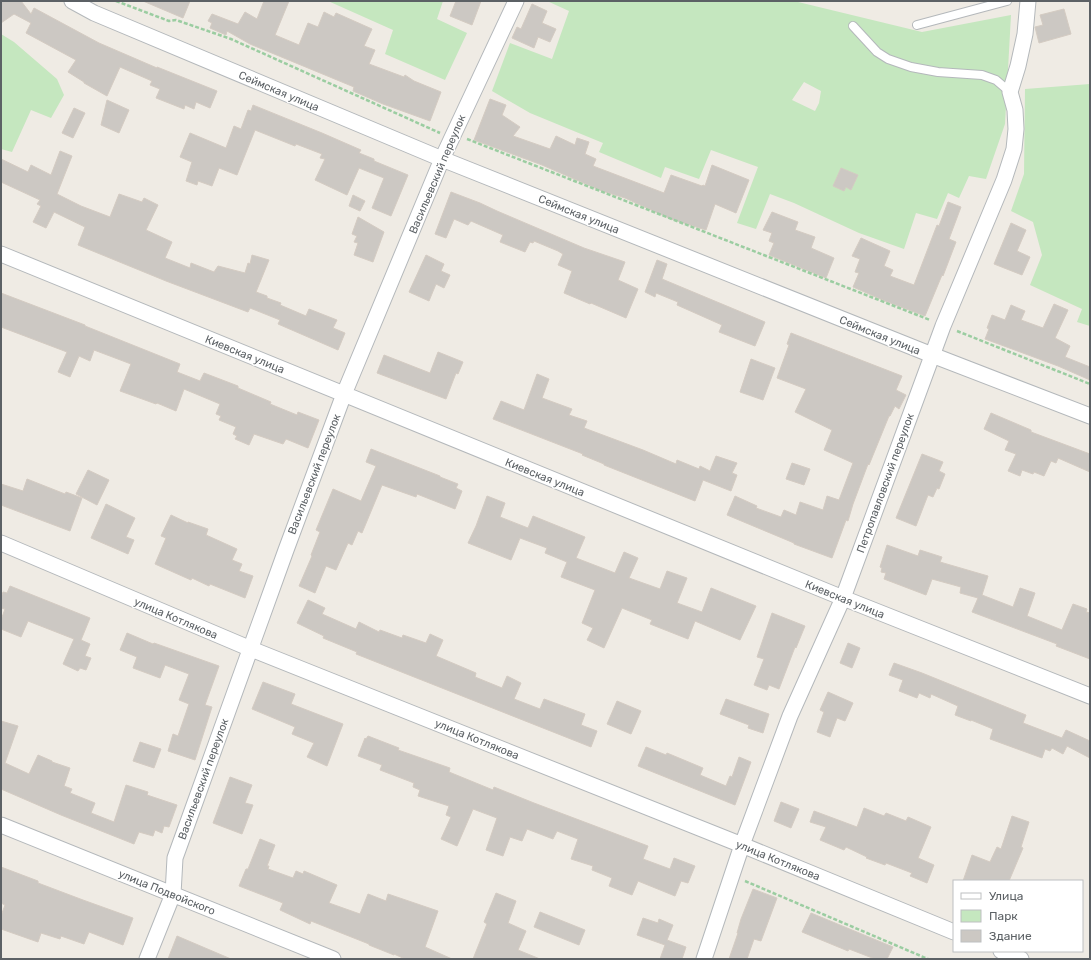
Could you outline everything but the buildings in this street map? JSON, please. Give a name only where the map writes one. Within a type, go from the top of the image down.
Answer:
[{"type":"street","name":"Сеймская улица","points":[[72,1],[94,13],[442,160],[932,355],[1090,416]]},
{"type":"street","name":"Васильевский переулок","points":[[147,959],[173,894],[175,858],[344,394],[453,134],[516,1]]},
{"type":"street","points":[[1010,92],[1018,66],[1025,34],[1028,1]]},
{"type":"street","name":"Петропавловский переулок","points":[[704,959],[742,845],[790,716],[843,598],[943,326],[1004,180],[1014,149],[1016,122],[1015,110],[1010,92]]},
{"type":"street","name":"Киевская улица","points":[[1,254],[843,598],[1090,696]]},
{"type":"street","name":"улица Котлякова","points":[[1,543],[251,649],[742,845],[953,932]]},
{"type":"street","name":"улица Подвойского","points":[[1,825],[333,959]]},
{"type":"street","points":[[1003,952],[1020,959]]},
{"type":"lane","points":[[916,25],[1006,1]]},
{"type":"lane","points":[[853,26],[877,52],[888,59],[911,68],[938,72],[982,75],[996,80],[1010,92]]},
{"type":"path","points":[[116,1],[169,21],[176,20],[231,39],[317,76],[447,136],[453,134],[1090,384]]},
{"type":"path","points":[[732,875],[928,959]]},
{"type":"green space","points":[[328,1],[443,1],[437,19],[467,33],[445,80],[385,54],[393,30]]},
{"type":"green space","points":[[547,1],[794,1],[922,32],[1011,15],[1005,124],[986,179],[969,176],[959,198],[948,193],[937,219],[916,213],[904,249],[859,233],[794,203],[770,194],[756,229],[737,223],[758,167],[711,150],[699,179],[665,167],[661,178],[599,152],[603,143],[530,113],[492,91],[510,43],[552,59],[569,11]],"holes":[[[804,82],[821,91],[819,103],[815,111],[792,100]]]},
{"type":"green space","points":[[1,34],[14,42],[57,79],[64,95],[51,118],[31,110],[12,152],[1,149]]},
{"type":"green space","points":[[1090,84],[1090,326],[1077,322],[1082,309],[1030,285],[1042,255],[1033,222],[1011,211],[1024,174],[1025,89]]}]
